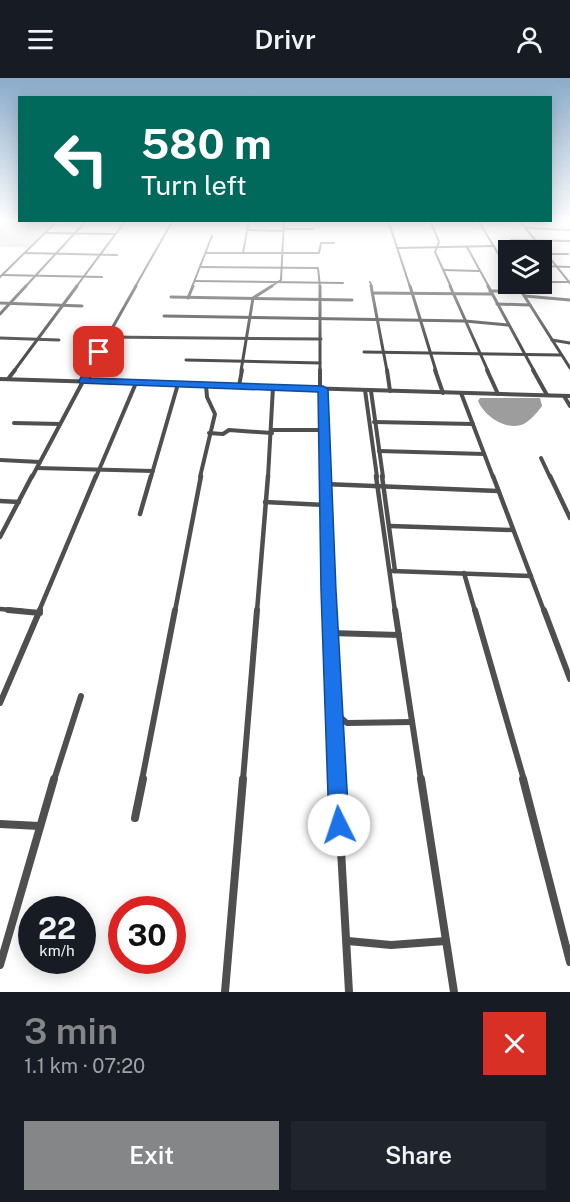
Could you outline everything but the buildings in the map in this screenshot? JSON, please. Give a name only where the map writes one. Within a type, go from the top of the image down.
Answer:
[{"type":"street","points":[[1,276],[15,263]]},
{"type":"street","points":[[0,314],[48,263]]},
{"type":"street","points":[[8,379],[94,263]]},
{"type":"street","points":[[0,537],[106,337],[149,263]]},
{"type":"street","points":[[188,298],[202,263]]},
{"type":"street","points":[[280,282],[282,263]]},
{"type":"street","points":[[404,263],[419,320],[443,393]]},
{"type":"street","points":[[440,263],[498,394]]},
{"type":"street","points":[[475,263],[547,395]]},
{"type":"street","points":[[553,263],[570,282]]},
{"type":"street","points":[[552,266],[570,267]]},
{"type":"street","points":[[200,267],[318,268],[321,299],[320,363],[333,711],[343,912],[348,942],[349,992]]},
{"type":"street","points":[[444,270],[479,270]]},
{"type":"street","points":[[1,276],[102,277]]},
{"type":"street","points":[[195,281],[343,284]]},
{"type":"street","points":[[239,386],[253,298],[280,282]]},
{"type":"street","points":[[370,282],[374,293],[390,391]]},
{"type":"street","points":[[552,282],[570,282]]},
{"type":"street","points":[[374,293],[455,294],[498,292]]},
{"type":"street","points":[[525,296],[570,300]]},
{"type":"street","points":[[525,296],[570,368]]},
{"type":"street","points":[[171,297],[352,300]]},
{"type":"street","points":[[0,303],[82,306]]},
{"type":"street","points":[[497,304],[530,305]]},
{"type":"street","points":[[164,316],[321,317],[465,321],[508,325]]},
{"type":"street","points":[[106,337],[321,339]]},
{"type":"street","points":[[0,338],[59,340]]},
{"type":"street","points":[[552,340],[570,343]]},
{"type":"street","points":[[364,352],[561,355]]},
{"type":"street","points":[[186,360],[320,363]]},
{"type":"street","points":[[0,379],[570,396]]},
{"type":"street","points":[[0,704],[136,383]]},
{"type":"street","points":[[140,514],[178,384]]},
{"type":"street","points":[[135,818],[209,434],[215,414],[207,397],[206,385]]},
{"type":"street","points":[[225,992],[272,431],[273,387]]},
{"type":"street","points":[[368,391],[399,635],[454,992]]},
{"type":"street","points":[[461,393],[570,679]]},
{"type":"street","points":[[564,396],[570,406]]},
{"type":"street","points":[[372,422],[473,424]]},
{"type":"street","points":[[372,422],[380,451],[381,486],[390,526],[392,571]]},
{"type":"street","points":[[14,423],[60,424]]},
{"type":"street","points":[[209,434],[223,434],[229,430],[323,430]]},
{"type":"street","points":[[380,451],[484,454]]},
{"type":"street","points":[[541,458],[570,518]]},
{"type":"street","points":[[0,460],[40,462]]},
{"type":"street","points":[[37,468],[153,471]]},
{"type":"street","points":[[324,484],[498,491]]},
{"type":"street","points":[[0,501],[19,501]]},
{"type":"street","points":[[266,502],[325,505]]},
{"type":"street","points":[[390,526],[513,530]]},
{"type":"street","points":[[392,571],[531,576]]},
{"type":"street","points":[[464,573],[535,819],[570,962]]},
{"type":"street","points":[[0,609],[40,613]]},
{"type":"street","points":[[330,633],[399,635]]},
{"type":"street","points":[[0,965],[39,826],[81,696]]},
{"type":"street","points":[[333,711],[347,723],[412,722]]},
{"type":"street","points":[[0,824],[39,826]]},
{"type":"street","points":[[348,942],[391,945],[446,941]]},
{"type":"shaded area","points":[[480,398],[540,398],[542,406],[524,424],[515,426],[502,423],[490,416],[478,401]]},
{"type":"route","points":[[99,352],[84,381],[323,389],[324,484],[339,825]]}]
